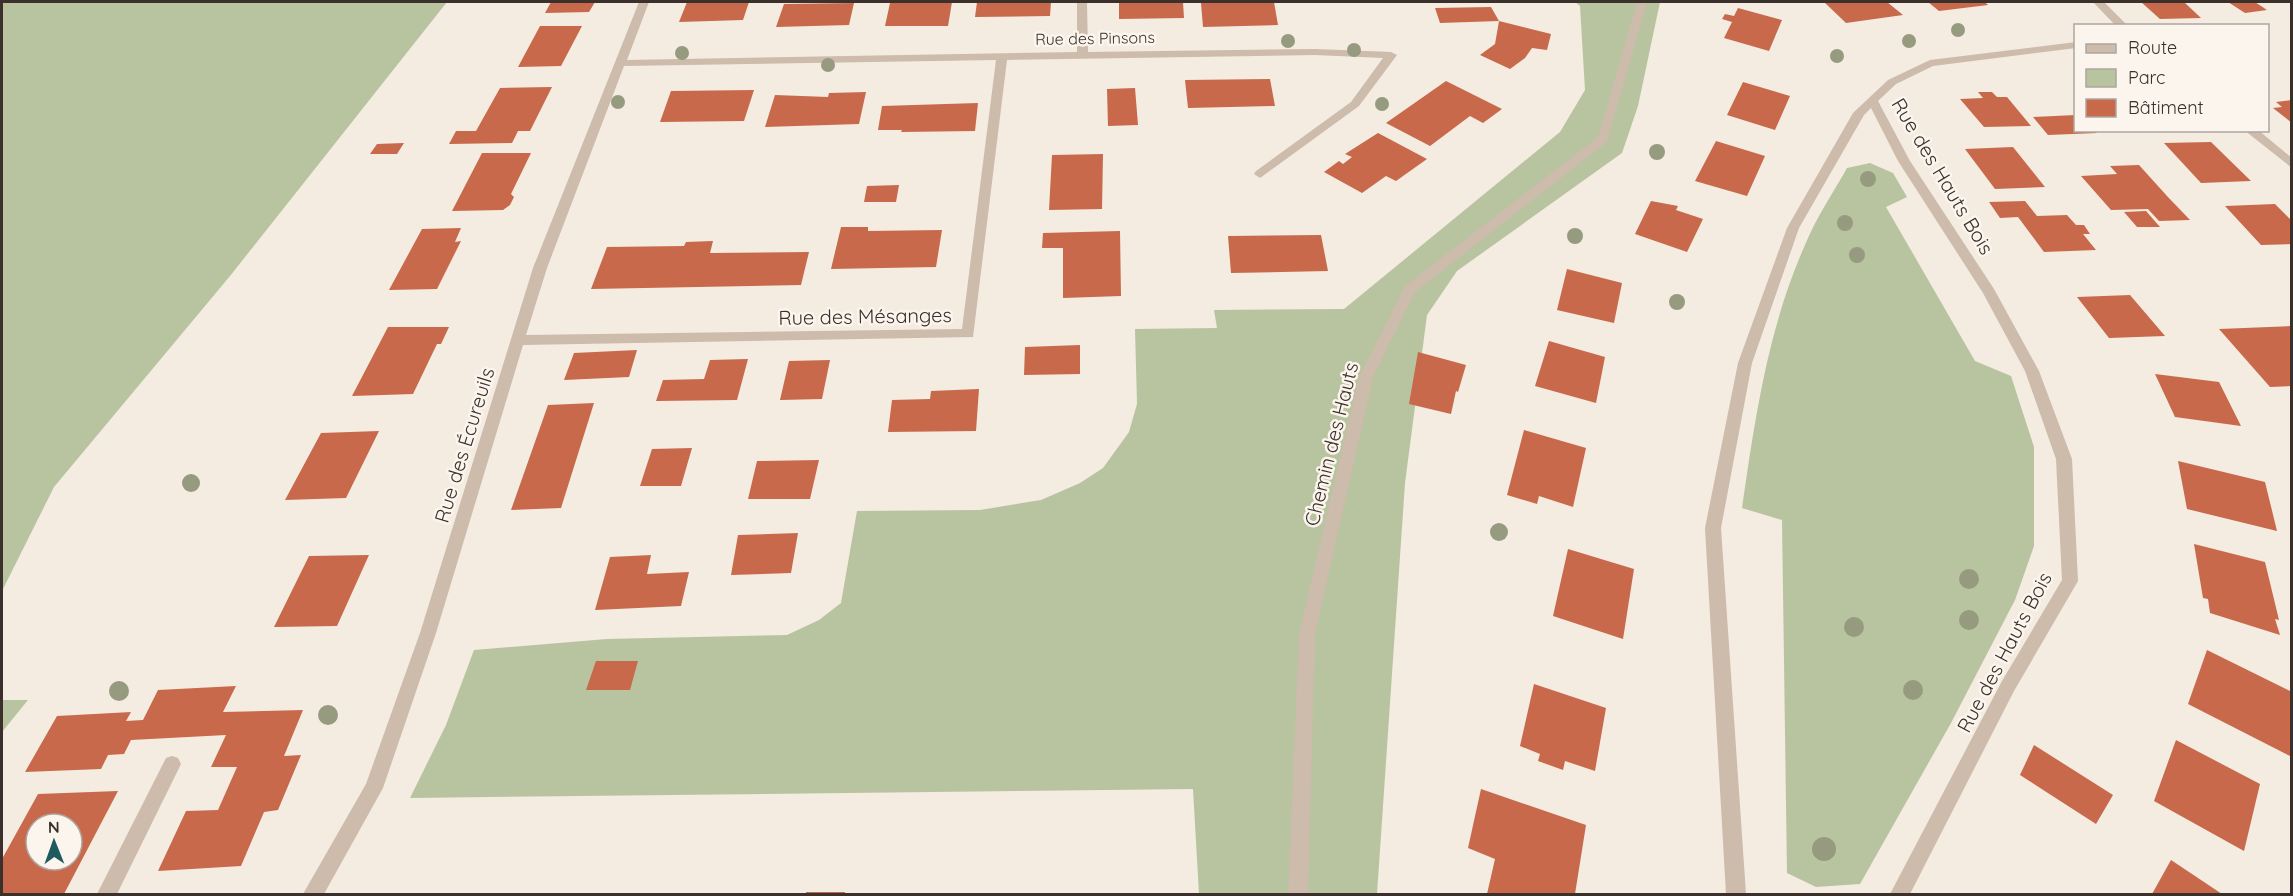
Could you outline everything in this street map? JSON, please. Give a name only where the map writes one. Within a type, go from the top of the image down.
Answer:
[{"type":"street","name":"Rue des Écureuils","points":[[313,894],[374,788],[428,633],[540,268],[644,2]]},
{"type":"street","points":[[1082,2],[1083,55]]},
{"type":"street","name":"Chemin des Hauts","points":[[1298,894],[1307,634],[1366,376],[1410,289],[1603,139],[1642,2]]},
{"type":"street","points":[[2098,2],[2121,24]]},
{"type":"street","name":"Rue des Hauts Bois","points":[[1736,894],[1713,528],[1745,363],[1794,228],[1858,113],[1892,82],[1930,63],[2074,45]]},
{"type":"street","name":"Rue des Pinsons","points":[[620,63],[1315,52],[1391,55],[1355,104],[1260,174]]},
{"type":"street","name":"Rue des Mésanges","points":[[518,340],[968,334],[1002,56]]},
{"type":"street","name":"Rue des Hauts Bois","points":[[1872,100],[1904,161],[1989,292],[2032,371],[2064,459],[2070,581],[2008,686],[1900,894]]},
{"type":"street","points":[[2252,132],[2292,164]]},
{"type":"street","points":[[107,894],[172,764]]},
{"type":"green space","points":[[2,2],[447,2],[230,276],[54,487],[2,591]]},
{"type":"green space","points":[[1575,2],[1660,2],[1638,106],[1622,153],[1457,271],[1427,315],[1405,483],[1377,894],[1199,894],[1193,789],[410,798],[446,725],[474,650],[607,639],[787,635],[819,620],[841,603],[857,511],[980,510],[1041,500],[1080,483],[1103,468],[1129,432],[1137,404],[1135,329],[1217,328],[1214,310],[1344,309],[1560,132],[1585,90],[1580,6]]},
{"type":"green space","points":[[1870,163],[1893,173],[1907,197],[1886,207],[1975,361],[2011,376],[2034,447],[2034,546],[2015,600],[1951,723],[1860,884],[1816,887],[1787,873],[1782,520],[1742,508],[1764,374],[1792,276],[1814,225],[1847,168]]},
{"type":"green space","points":[[2,700],[28,700],[2,732]]},
{"type":"building","points":[[551,2],[595,2],[589,12],[545,13]]},
{"type":"building","points":[[687,2],[749,2],[743,20],[679,22]]},
{"type":"building","points":[[952,2],[948,26],[885,26],[890,3]]},
{"type":"building","points":[[977,2],[1051,2],[1050,16],[975,17]]},
{"type":"building","points":[[1119,2],[1183,2],[1184,18],[1119,19]]},
{"type":"building","points":[[1274,2],[1278,25],[1203,27],[1201,3]]},
{"type":"building","points":[[1824,2],[1887,2],[1903,15],[1846,23]]},
{"type":"building","points":[[1928,2],[1985,2],[1988,5],[1939,11]]},
{"type":"building","points":[[2141,2],[2184,2],[2201,18],[2160,19]]},
{"type":"building","points":[[2228,2],[2255,2],[2267,10],[2245,13]]},
{"type":"building","points":[[854,3],[849,25],[776,27],[784,4]]},
{"type":"building","points":[[1491,7],[1499,21],[1440,23],[1435,8]]},
{"type":"building","points":[[1738,8],[1782,20],[1769,51],[1724,38],[1732,22],[1722,19],[1725,14],[1734,16]]},
{"type":"building","points":[[1499,21],[1551,34],[1547,50],[1532,48],[1525,58],[1510,69],[1480,55],[1495,44]]},
{"type":"building","points":[[540,26],[582,26],[561,66],[518,67]]},
{"type":"building","points":[[1270,79],[1275,106],[1188,108],[1185,80]]},
{"type":"building","points":[[1446,81],[1502,109],[1483,123],[1470,116],[1430,146],[1386,123]]},
{"type":"building","points":[[1743,82],[1790,96],[1775,130],[1727,115]]},
{"type":"building","points":[[552,87],[530,131],[518,131],[512,143],[449,144],[456,131],[476,131],[500,88]]},
{"type":"building","points":[[1135,88],[1138,125],[1108,126],[1107,89]]},
{"type":"building","points":[[754,90],[744,121],[660,122],[671,91]]},
{"type":"building","points":[[866,92],[859,124],[765,127],[775,95],[828,97],[829,93]]},
{"type":"building","points":[[1978,92],[1992,92],[1997,97],[2007,97],[2031,126],[1984,127],[1960,99],[1983,98]]},
{"type":"building","points":[[2292,100],[2292,123],[2273,108],[2282,107],[2276,102]]},
{"type":"building","points":[[978,103],[975,131],[878,130],[882,106]]},
{"type":"building","points":[[2074,115],[2074,132],[2097,133],[2048,135],[2033,117]]},
{"type":"building","points":[[1378,133],[1427,159],[1396,181],[1386,176],[1362,193],[1324,172],[1339,161],[1343,164],[1352,157],[1345,154]]},
{"type":"building","points":[[1716,141],[1765,156],[1747,196],[1695,181]]},
{"type":"building","points":[[2211,142],[2251,181],[2201,183],[2164,143]]},
{"type":"building","points":[[404,143],[397,154],[370,154],[377,144]]},
{"type":"building","points":[[2013,147],[2045,187],[1995,189],[1965,149]]},
{"type":"building","points":[[482,153],[531,153],[511,194],[514,197],[510,205],[503,210],[452,211]]},
{"type":"building","points":[[1103,154],[1102,209],[1049,210],[1052,155]]},
{"type":"building","points":[[2139,165],[2190,220],[2159,221],[2148,209],[2111,210],[2081,176],[2117,174],[2110,166]]},
{"type":"building","points":[[899,185],[896,202],[864,202],[867,186]]},
{"type":"building","points":[[1651,201],[1678,206],[1676,210],[1703,219],[1687,252],[1635,234]]},
{"type":"building","points":[[2025,201],[2037,216],[2067,215],[2076,225],[2084,225],[2090,234],[2083,234],[2096,250],[2044,252],[2018,217],[2000,218],[1989,202]]},
{"type":"building","points":[[2275,204],[2292,221],[2292,244],[2261,245],[2225,206]]},
{"type":"building","points":[[2146,211],[2160,227],[2137,227],[2124,212]]},
{"type":"building","points":[[841,227],[868,227],[868,231],[942,230],[936,267],[831,269]]},
{"type":"building","points":[[461,228],[455,242],[461,241],[437,289],[389,290],[422,229]]},
{"type":"building","points":[[1120,231],[1121,296],[1063,298],[1063,248],[1042,248],[1043,233]]},
{"type":"building","points":[[1321,235],[1328,271],[1231,273],[1228,236]]},
{"type":"building","points":[[713,241],[710,253],[809,252],[801,285],[591,289],[607,247],[684,246],[686,242]]},
{"type":"building","points":[[1567,269],[1622,283],[1614,323],[1557,310]]},
{"type":"building","points":[[2130,295],[2165,336],[2109,338],[2077,297]]},
{"type":"building","points":[[2292,326],[2292,386],[2270,387],[2219,329]]},
{"type":"building","points":[[388,327],[449,327],[441,344],[437,344],[413,394],[352,396]]},
{"type":"building","points":[[1549,341],[1605,357],[1596,403],[1535,386]]},
{"type":"building","points":[[1080,345],[1080,374],[1024,375],[1025,347]]},
{"type":"building","points":[[637,350],[629,377],[564,380],[574,353]]},
{"type":"building","points":[[1418,352],[1466,365],[1458,392],[1456,391],[1451,414],[1409,404]]},
{"type":"building","points":[[748,359],[737,400],[656,401],[663,380],[704,379],[710,360]]},
{"type":"building","points":[[830,360],[822,399],[780,400],[789,361]]},
{"type":"building","points":[[2155,374],[2219,382],[2241,426],[2175,417]]},
{"type":"building","points":[[979,389],[976,431],[888,432],[892,400],[930,399],[931,391]]},
{"type":"building","points":[[594,403],[561,508],[511,510],[548,405]]},
{"type":"building","points":[[1524,430],[1586,448],[1573,507],[1539,496],[1537,504],[1507,495]]},
{"type":"building","points":[[379,431],[346,498],[285,500],[321,433]]},
{"type":"building","points":[[692,448],[681,486],[640,486],[652,449]]},
{"type":"building","points":[[819,460],[810,499],[748,499],[757,461]]},
{"type":"building","points":[[2178,461],[2265,482],[2277,531],[2187,509]]},
{"type":"building","points":[[798,533],[791,573],[731,575],[738,535]]},
{"type":"building","points":[[2194,544],[2265,562],[2279,620],[2275,619],[2280,635],[2210,613],[2208,599],[2203,598]]},
{"type":"building","points":[[1568,549],[1634,569],[1623,639],[1553,616]]},
{"type":"building","points":[[369,555],[337,626],[274,627],[309,556]]},
{"type":"building","points":[[651,555],[647,574],[689,572],[681,606],[595,610],[610,557]]},
{"type":"building","points":[[2207,650],[2292,692],[2292,757],[2188,704]]},
{"type":"building","points":[[596,661],[638,661],[630,690],[586,690]]},
{"type":"building","points":[[1534,684],[1606,708],[1595,771],[1565,761],[1563,770],[1538,761],[1540,754],[1520,746]]},
{"type":"building","points":[[236,686],[223,712],[303,710],[284,756],[301,755],[278,810],[264,812],[241,866],[158,871],[186,811],[218,810],[237,767],[211,767],[226,735],[131,740],[124,754],[108,755],[101,769],[25,772],[57,716],[131,712],[126,721],[143,720],[158,690]]},
{"type":"building","points":[[2176,740],[2260,784],[2244,851],[2154,801]]},
{"type":"building","points":[[2034,745],[2113,795],[2096,824],[2020,775]]},
{"type":"building","points":[[1481,789],[1586,825],[1575,894],[1487,894],[1495,859],[1468,848]]},
{"type":"building","points":[[118,791],[84,856],[84,812],[28,812],[38,794]]},
{"type":"building","points":[[24,819],[24,872],[76,872],[64,894],[2,894],[2,859]]},
{"type":"building","points":[[2171,860],[2222,894],[2152,894]]},
{"type":"building","points":[[806,892],[845,892],[845,894],[806,894]]}]
